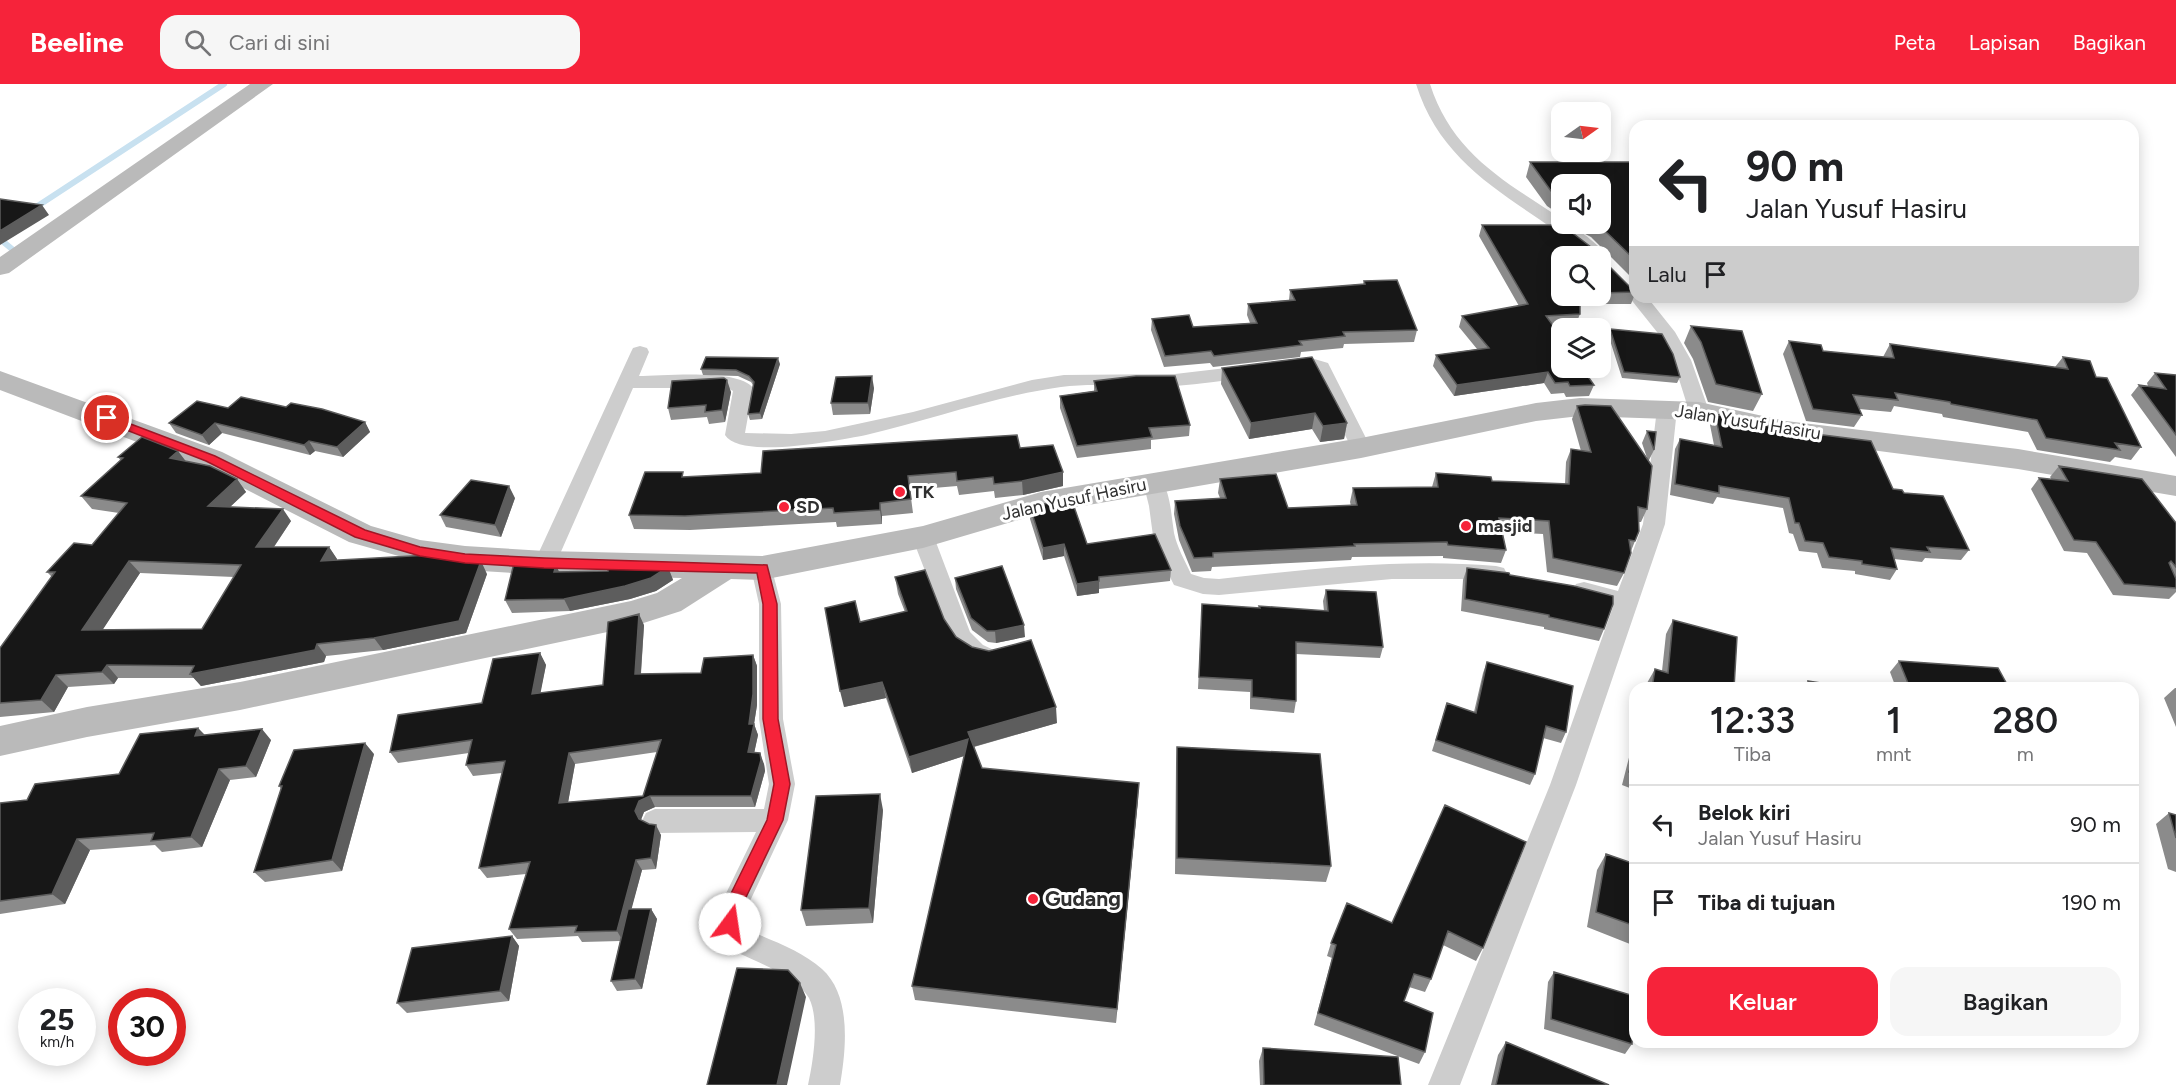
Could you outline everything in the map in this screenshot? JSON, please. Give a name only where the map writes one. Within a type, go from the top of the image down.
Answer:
[{"type":"main road","points":[[0,268],[263,84]]},
{"type":"main road","name":"Jalan Yusuf Hasiru","points":[[0,380],[211,459],[360,534],[420,551],[465,558],[544,563],[722,569],[762,568],[923,537],[1041,503],[1361,448],[1536,412],[1580,406],[1699,411],[1786,429],[2018,459],[2176,486]]},
{"type":"main road","points":[[0,741],[87,722],[251,693],[631,614],[669,602],[722,569]]},
{"type":"street","points":[[1424,84],[1436,118],[1466,155],[1502,186],[1587,246]]},
{"type":"street","points":[[1642,303],[1669,336],[1682,360],[1699,411]]},
{"type":"street","points":[[544,563],[640,352]]},
{"type":"street","points":[[626,382],[731,382],[743,388],[735,435],[741,439],[791,440],[879,425],[1042,384],[1100,380],[1175,380],[1311,364],[1321,367],[1361,448]]},
{"type":"street","points":[[1444,1085],[1559,801],[1654,524],[1667,409]]},
{"type":"street","points":[[1153,482],[1160,506],[1164,536],[1182,579],[1203,586],[1220,587],[1376,571],[1419,569],[1464,570],[1514,576]]},
{"type":"street","points":[[923,537],[960,635],[968,648],[990,657],[1011,651]]},
{"type":"street","points":[[762,568],[770,604],[771,719],[782,784],[775,820],[729,916],[737,939],[777,958],[814,981],[825,1000],[828,1022],[828,1065],[824,1085]]},
{"type":"street","points":[[1564,584],[1626,602]]},
{"type":"street","points":[[655,821],[775,820]]},
{"type":"building","points":[[1530,162],[1629,162],[1629,254],[1608,234],[1611,234],[1611,174],[1551,174],[1551,191]]},
{"type":"building","points":[[0,199],[42,205],[0,231]]},
{"type":"building","points":[[1482,225],[1551,225],[1551,234],[1574,234],[1590,246],[1551,246],[1551,306],[1580,306],[1580,314],[1546,316],[1551,323],[1551,377],[1548,372],[1457,385],[1436,355],[1489,348],[1462,316],[1528,304]]},
{"type":"building","points":[[1611,268],[1629,286],[1629,292],[1611,293]]},
{"type":"building","points":[[1397,280],[1417,330],[1343,332],[1345,336],[1299,341],[1302,345],[1214,356],[1211,351],[1165,356],[1152,319],[1189,315],[1193,327],[1257,323],[1248,304],[1295,300],[1290,290],[1365,284],[1364,281]]},
{"type":"building","points":[[1691,326],[1742,331],[1762,394],[1716,384],[1701,342]]},
{"type":"building","points":[[1611,329],[1662,334],[1673,354],[1680,377],[1624,372]]},
{"type":"building","points":[[1789,341],[1821,345],[1823,351],[1894,358],[1890,344],[2068,369],[2063,357],[2090,361],[2096,377],[2107,378],[2141,447],[2115,443],[2120,450],[2046,438],[2037,420],[1895,393],[1898,400],[1853,395],[1862,415],[1813,409]]},
{"type":"building","points":[[706,357],[778,358],[760,413],[748,414],[754,382],[749,376],[736,370],[701,369]]},
{"type":"building","points":[[1312,357],[1347,423],[1323,426],[1315,413],[1251,423],[1222,368]]},
{"type":"building","points":[[2155,373],[2176,375],[2176,435],[2139,385],[2166,389]]},
{"type":"building","points":[[872,376],[868,403],[831,403],[836,377]]},
{"type":"building","points":[[1136,376],[1175,376],[1190,425],[1149,428],[1152,437],[1077,446],[1060,396],[1097,391],[1094,381]]},
{"type":"building","points":[[724,378],[727,380],[722,410],[705,412],[706,405],[668,408],[672,381]]},
{"type":"building","points":[[1552,378],[1589,378],[1594,385],[1570,386],[1568,382],[1555,383]]},
{"type":"building","points":[[241,397],[286,407],[291,403],[322,409],[365,422],[337,447],[309,441],[304,445],[215,423],[202,435],[169,423],[197,401],[228,408]]},
{"type":"building","points":[[1577,406],[1611,406],[1652,466],[1647,509],[1638,507],[1639,531],[1635,541],[1629,540],[1631,553],[1624,573],[1553,558],[1549,521],[1499,518],[1506,550],[1448,545],[1447,542],[1354,544],[1355,546],[1213,553],[1213,557],[1194,558],[1180,526],[1175,501],[1226,498],[1220,479],[1276,474],[1288,508],[1357,505],[1353,488],[1438,487],[1436,473],[1491,477],[1492,481],[1569,484],[1571,449],[1591,452]]},
{"type":"building","points":[[1715,414],[1791,431],[1871,441],[1893,489],[1902,490],[1904,493],[1943,496],[1969,550],[1927,547],[1930,552],[1891,548],[1897,569],[1829,557],[1823,543],[1805,541],[1799,523],[1795,523],[1789,498],[1719,486],[1719,493],[1675,484],[1680,439],[1722,447]]},
{"type":"building","points":[[1647,431],[1656,432],[1654,450]]},
{"type":"building","points":[[1017,435],[1020,448],[1053,445],[1063,472],[1022,481],[994,484],[993,477],[957,481],[956,472],[908,476],[911,499],[880,503],[880,510],[834,513],[833,508],[685,516],[629,515],[645,472],[683,472],[682,477],[761,473],[763,451]]},
{"type":"building","points":[[142,437],[178,451],[170,458],[210,466],[237,479],[208,506],[283,509],[256,547],[329,547],[321,561],[430,555],[481,561],[459,621],[374,638],[317,644],[315,650],[190,674],[194,666],[107,665],[102,672],[56,675],[41,700],[0,703],[0,648],[55,572],[47,572],[74,543],[92,545],[127,503],[81,496],[123,458],[118,457]],"holes":[[[129,561],[241,565],[202,629],[82,630]]]},
{"type":"building","points":[[2059,466],[2142,479],[2176,523],[2176,567],[2171,561],[2169,563],[2176,579],[2176,588],[2124,584],[2096,542],[2074,540],[2039,478],[2068,481]]},
{"type":"building","points":[[471,480],[509,486],[495,525],[440,515]]},
{"type":"building","points":[[1071,498],[1087,544],[1155,534],[1171,570],[1099,577],[1099,581],[1077,584],[1064,544],[1043,548],[1030,507]]},
{"type":"building","points":[[514,563],[556,565],[554,572],[608,571],[608,567],[616,566],[668,567],[651,578],[625,586],[564,599],[505,600]]},
{"type":"building","points":[[1002,566],[1024,625],[987,631],[971,618],[955,578]]},
{"type":"building","points":[[1467,568],[1509,573],[1574,586],[1613,596],[1613,604],[1604,629],[1549,617],[1549,615],[1465,599]]},
{"type":"building","name":"Gudang","points":[[925,570],[944,619],[956,637],[972,647],[989,651],[1031,640],[1056,707],[968,732],[982,768],[1139,783],[1117,1009],[912,986],[968,739],[909,757],[882,682],[840,691],[825,608],[855,601],[860,622],[907,611],[895,577]]},
{"type":"building","points":[[1326,590],[1376,592],[1383,647],[1296,642],[1296,701],[1252,697],[1252,680],[1199,677],[1202,604],[1328,611]]},
{"type":"building","points":[[639,614],[635,674],[701,673],[704,658],[753,655],[753,694],[749,724],[754,724],[748,752],[760,753],[761,760],[751,796],[650,796],[639,801],[635,811],[639,819],[656,825],[651,858],[636,860],[617,931],[575,932],[577,926],[509,929],[530,862],[479,868],[505,761],[466,765],[472,740],[390,752],[398,715],[482,703],[493,659],[540,653],[532,694],[603,685],[608,622]],"holes":[[[661,740],[643,796],[559,803],[569,753]]]},
{"type":"building","points":[[1673,620],[1737,637],[1734,682],[1653,682],[1655,669],[1668,673]]},
{"type":"building","points":[[1899,661],[1998,668],[2006,682],[1908,682]]},
{"type":"building","points":[[1487,662],[1573,686],[1566,732],[1546,726],[1535,774],[1436,740],[1447,703],[1476,713]]},
{"type":"building","points":[[198,728],[195,736],[262,729],[246,766],[219,769],[191,837],[151,841],[154,833],[77,839],[52,894],[0,901],[0,803],[27,800],[35,784],[119,774],[140,734]]},
{"type":"building","points":[[365,743],[332,860],[254,872],[282,786],[279,786],[294,750]]},
{"type":"building","points":[[1177,747],[1320,754],[1331,866],[1177,858]]},
{"type":"building","points":[[880,794],[869,908],[801,910],[816,796]]},
{"type":"building","points":[[1445,805],[1526,842],[1483,948],[1448,931],[1431,979],[1414,974],[1404,1001],[1433,1013],[1425,1052],[1318,1013],[1336,945],[1331,943],[1347,903],[1392,923]]},
{"type":"building","points":[[2169,813],[2176,815],[2176,838]]},
{"type":"building","points":[[1606,854],[1629,862],[1629,924],[1596,912]]},
{"type":"building","points":[[628,909],[651,909],[635,979],[611,981]]},
{"type":"building","points":[[512,936],[500,991],[397,1003],[412,948]]},
{"type":"building","points":[[737,968],[788,970],[800,983],[777,1085],[707,1085]]},
{"type":"building","points":[[1554,972],[1629,994],[1629,1043],[1551,1019]]},
{"type":"building","points":[[1506,1042],[1609,1085],[1496,1085]]},
{"type":"building","points":[[1263,1048],[1398,1057],[1401,1085],[1264,1085]]},
{"type":"waterway","points":[[30,211],[224,84]]},
{"type":"waterway","points":[[0,239],[18,254]]},
{"type":"place","name":"TK","points":[[900,492]]},
{"type":"place","name":"SD","points":[[784,507]]},
{"type":"place","name":"masjid","points":[[1466,526]]},
{"type":"place","name":"Gudang","points":[[1033,899]]},
{"type":"route","points":[[107,418],[211,459],[360,534],[420,551],[465,558],[544,563],[722,569],[762,568],[770,604],[771,719],[782,784],[775,820],[748,872],[729,916],[730,924]]}]
